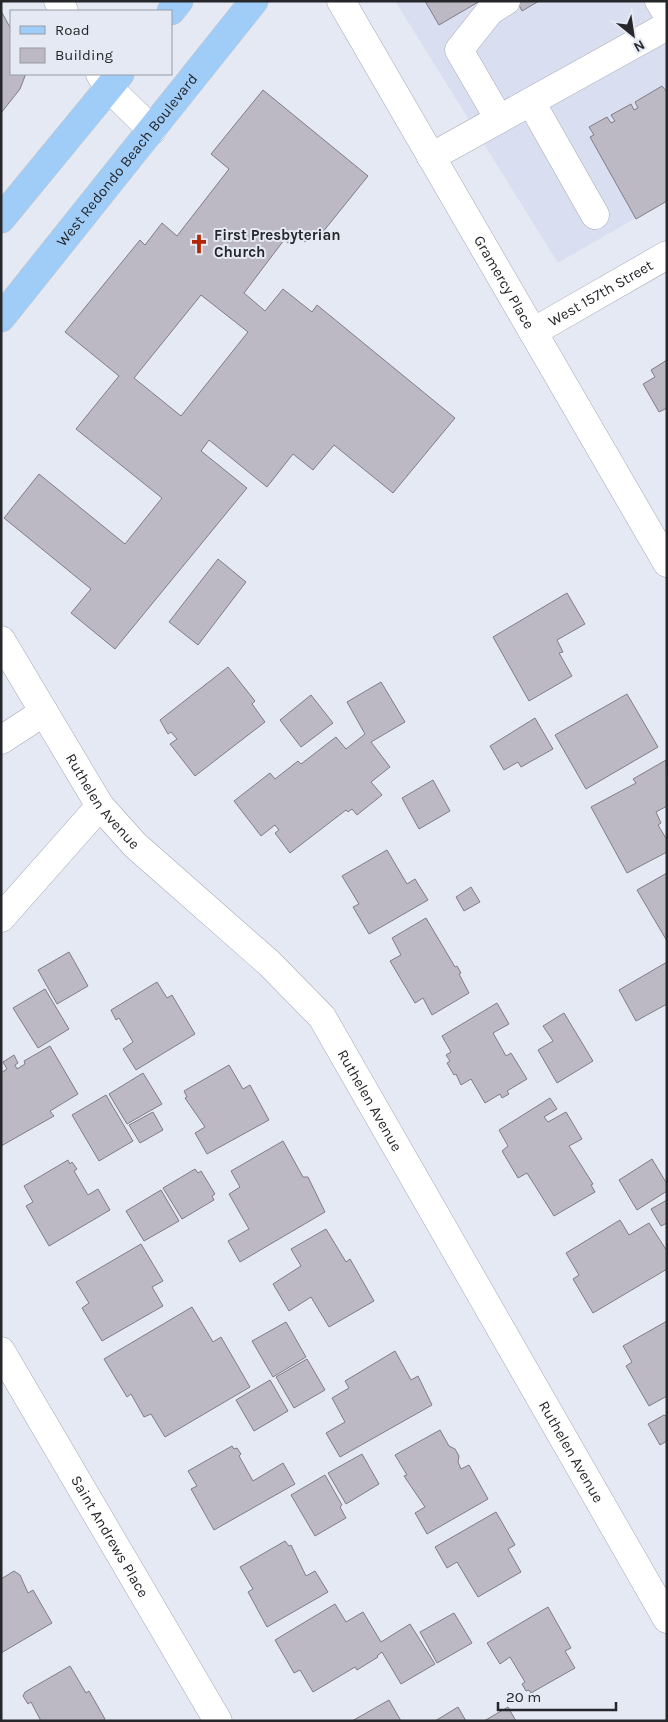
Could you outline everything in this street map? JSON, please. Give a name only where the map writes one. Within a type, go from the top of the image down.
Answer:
[{"type":"main road","name":"West Redondo Beach Boulevard","points":[[1,318],[254,1]]},
{"type":"main road","points":[[1,218],[110,78]]},
{"type":"street","name":"Gramercy Place","points":[[341,1],[667,563]]},
{"type":"street","points":[[499,119],[459,50],[490,11],[506,1]]},
{"type":"street","points":[[660,1],[667,14]]},
{"type":"street","points":[[432,157],[667,26]]},
{"type":"street","points":[[110,78],[152,130]]},
{"type":"street","points":[[531,102],[595,215]]},
{"type":"street","name":"West 157th Street","points":[[533,332],[667,255]]},
{"type":"street","name":"Ruthelen Avenue","points":[[1,640],[100,806],[135,845],[269,963],[322,1017],[667,1619]]},
{"type":"street","points":[[1,740],[44,712]]},
{"type":"street","points":[[1,918],[100,806]]},
{"type":"street","name":"Saint Andrews Place","points":[[1,1352],[218,1721]]},
{"type":"shaded area","points":[[395,1],[667,1],[667,200],[558,263]]},
{"type":"building","points":[[425,1],[480,1],[439,25]]},
{"type":"building","points":[[517,1],[539,1],[522,11]]},
{"type":"building","points":[[1,11],[10,27],[10,75],[25,76],[20,89],[1,113]]},
{"type":"building","points":[[662,86],[667,92],[667,201],[636,219],[590,137],[594,135],[589,127],[607,117],[611,123],[615,121],[611,115],[631,104],[634,110],[638,108],[635,102]]},
{"type":"building","points":[[263,90],[368,176],[318,238],[312,233],[305,242],[297,236],[290,244],[284,240],[244,293],[265,311],[283,289],[312,312],[317,305],[455,418],[393,493],[334,445],[313,470],[293,454],[267,487],[209,440],[201,451],[247,488],[115,649],[71,613],[91,589],[4,518],[39,474],[125,544],[162,498],[76,429],[119,376],[65,332],[140,240],[145,245],[162,223],[177,236],[229,169],[211,154]],"holes":[[[201,295],[248,332],[181,416],[134,378]]]},
{"type":"building","points":[[667,360],[667,408],[659,412],[643,384],[655,377],[651,370]]},
{"type":"building","points":[[218,559],[246,582],[198,645],[169,622]]},
{"type":"building","points":[[567,593],[585,624],[557,640],[563,652],[559,653],[572,676],[529,701],[493,637]]},
{"type":"building","points":[[228,667],[255,701],[252,704],[265,722],[195,776],[170,744],[177,739],[171,732],[168,734],[160,720]]},
{"type":"building","points":[[381,682],[405,722],[371,742],[390,767],[371,782],[382,795],[357,815],[352,809],[348,812],[346,810],[290,853],[275,833],[279,830],[275,825],[261,836],[234,801],[270,773],[275,779],[298,761],[301,764],[336,737],[346,749],[365,734],[347,702]]},
{"type":"building","points":[[627,694],[658,747],[586,789],[555,735]]},
{"type":"building","points":[[311,695],[333,723],[301,747],[280,720]]},
{"type":"building","points":[[535,718],[553,749],[521,767],[518,762],[504,770],[490,746]]},
{"type":"building","points":[[666,760],[667,806],[656,812],[661,823],[658,825],[667,840],[667,852],[627,873],[591,807],[636,783],[633,779]]},
{"type":"building","points":[[433,780],[450,811],[419,829],[402,798]]},
{"type":"building","points":[[387,850],[407,884],[415,879],[428,900],[369,934],[353,907],[359,904],[342,876]]},
{"type":"building","points":[[667,873],[667,941],[637,890]]},
{"type":"building","points":[[471,887],[480,902],[464,911],[456,897]]},
{"type":"building","points":[[426,918],[455,967],[457,966],[469,993],[432,1015],[423,998],[415,1003],[390,961],[401,955],[392,938]]},
{"type":"building","points":[[69,952],[88,986],[57,1004],[38,970]]},
{"type":"building","points":[[667,962],[667,1004],[636,1021],[619,990]]},
{"type":"building","points":[[157,982],[167,998],[172,995],[195,1034],[136,1070],[123,1049],[133,1042],[119,1018],[116,1020],[111,1010]]},
{"type":"building","points":[[45,989],[69,1029],[38,1048],[13,1008]]},
{"type":"building","points":[[497,1003],[509,1024],[493,1033],[506,1056],[511,1053],[527,1079],[507,1091],[509,1094],[502,1098],[500,1094],[485,1103],[471,1079],[461,1085],[456,1074],[454,1075],[447,1063],[450,1061],[446,1055],[451,1052],[442,1036]]},
{"type":"building","points":[[564,1013],[593,1061],[557,1083],[538,1050],[553,1041],[543,1026]]},
{"type":"building","points":[[50,1046],[78,1094],[50,1111],[54,1116],[1,1146],[1,1073],[7,1069],[3,1062],[14,1055],[18,1063],[15,1065],[17,1069],[25,1064],[24,1061]]},
{"type":"building","points":[[229,1065],[243,1089],[250,1085],[269,1120],[207,1154],[195,1133],[205,1127],[185,1098],[187,1097],[184,1091]]},
{"type":"building","points":[[143,1073],[162,1104],[127,1124],[109,1094]]},
{"type":"building","points":[[106,1095],[133,1141],[99,1161],[72,1115]]},
{"type":"building","points":[[550,1098],[557,1109],[544,1117],[548,1122],[566,1112],[582,1139],[569,1146],[593,1184],[591,1185],[595,1192],[554,1216],[527,1173],[518,1178],[502,1151],[508,1146],[499,1130]]},
{"type":"building","points":[[153,1112],[163,1130],[140,1143],[129,1125]]},
{"type":"building","points":[[283,1141],[303,1177],[308,1177],[325,1212],[240,1262],[228,1241],[249,1229],[229,1194],[240,1187],[231,1171]]},
{"type":"building","points":[[652,1159],[667,1184],[667,1191],[637,1210],[619,1180]]},
{"type":"building","points":[[68,1160],[77,1169],[74,1171],[88,1195],[98,1189],[110,1210],[49,1246],[26,1206],[33,1202],[24,1186]]},
{"type":"building","points":[[195,1169],[198,1173],[201,1171],[215,1194],[212,1196],[214,1200],[182,1219],[163,1188]]},
{"type":"building","points":[[161,1190],[179,1221],[144,1241],[126,1211]]},
{"type":"building","points":[[667,1200],[667,1223],[661,1226],[651,1209]]},
{"type":"building","points":[[620,1220],[629,1235],[649,1223],[667,1251],[667,1269],[593,1313],[573,1279],[579,1275],[566,1253]]},
{"type":"building","points":[[326,1229],[346,1262],[350,1259],[374,1301],[329,1327],[311,1297],[289,1311],[273,1284],[301,1266],[291,1249]]},
{"type":"building","points":[[141,1244],[163,1281],[152,1287],[163,1306],[102,1341],[82,1308],[89,1303],[76,1282]]},
{"type":"building","points":[[192,1307],[213,1342],[221,1337],[250,1387],[165,1437],[151,1414],[144,1417],[131,1394],[127,1397],[104,1359]]},
{"type":"building","points":[[667,1321],[667,1396],[649,1406],[626,1366],[632,1362],[623,1346]]},
{"type":"building","points":[[286,1322],[306,1357],[273,1377],[252,1341]]},
{"type":"building","points":[[395,1351],[411,1380],[418,1376],[432,1405],[340,1457],[326,1433],[345,1422],[332,1398],[349,1388],[345,1381]]},
{"type":"building","points":[[307,1359],[325,1390],[294,1408],[276,1377]]},
{"type":"building","points":[[270,1380],[288,1411],[254,1431],[236,1400]]},
{"type":"building","points":[[664,1415],[667,1416],[667,1441],[660,1445],[648,1424]]},
{"type":"building","points":[[440,1430],[449,1446],[455,1449],[459,1456],[458,1462],[461,1469],[469,1465],[488,1499],[427,1534],[415,1513],[425,1507],[404,1476],[407,1475],[395,1455]]},
{"type":"building","points":[[232,1446],[234,1449],[237,1448],[241,1454],[239,1456],[253,1481],[283,1463],[295,1484],[214,1530],[191,1489],[197,1486],[188,1471]]},
{"type":"building","points":[[362,1454],[379,1484],[346,1504],[328,1473]]},
{"type":"building","points":[[325,1475],[342,1505],[340,1507],[346,1518],[315,1536],[291,1495]]},
{"type":"building","points":[[496,1512],[515,1545],[508,1549],[521,1572],[478,1597],[457,1562],[447,1568],[435,1547]]},
{"type":"building","points":[[285,1541],[289,1546],[291,1545],[306,1576],[315,1571],[328,1592],[267,1627],[248,1592],[253,1589],[240,1567]]},
{"type":"building","points":[[14,1571],[20,1575],[28,1593],[33,1590],[52,1623],[1,1653],[1,1579]]},
{"type":"building","points":[[335,1604],[346,1622],[363,1612],[381,1642],[410,1624],[435,1664],[401,1684],[382,1652],[378,1657],[357,1670],[355,1667],[313,1692],[300,1670],[294,1673],[275,1640]]},
{"type":"building","points":[[548,1607],[571,1648],[565,1651],[575,1668],[531,1693],[529,1690],[526,1691],[522,1684],[525,1682],[510,1657],[500,1664],[487,1643]]},
{"type":"building","points":[[454,1613],[472,1643],[437,1663],[420,1632]]},
{"type":"building","points":[[70,1666],[86,1693],[89,1691],[105,1719],[102,1721],[41,1721],[31,1702],[28,1704],[23,1696],[25,1692]]},
{"type":"building","points":[[389,1700],[401,1721],[352,1721]]},
{"type":"building","points":[[458,1707],[466,1721],[435,1721]]},
{"type":"building","points":[[508,1707],[516,1721],[484,1721]]},
{"type":"place","name":"First Presbyterian Church","points":[[199,244]]}]
